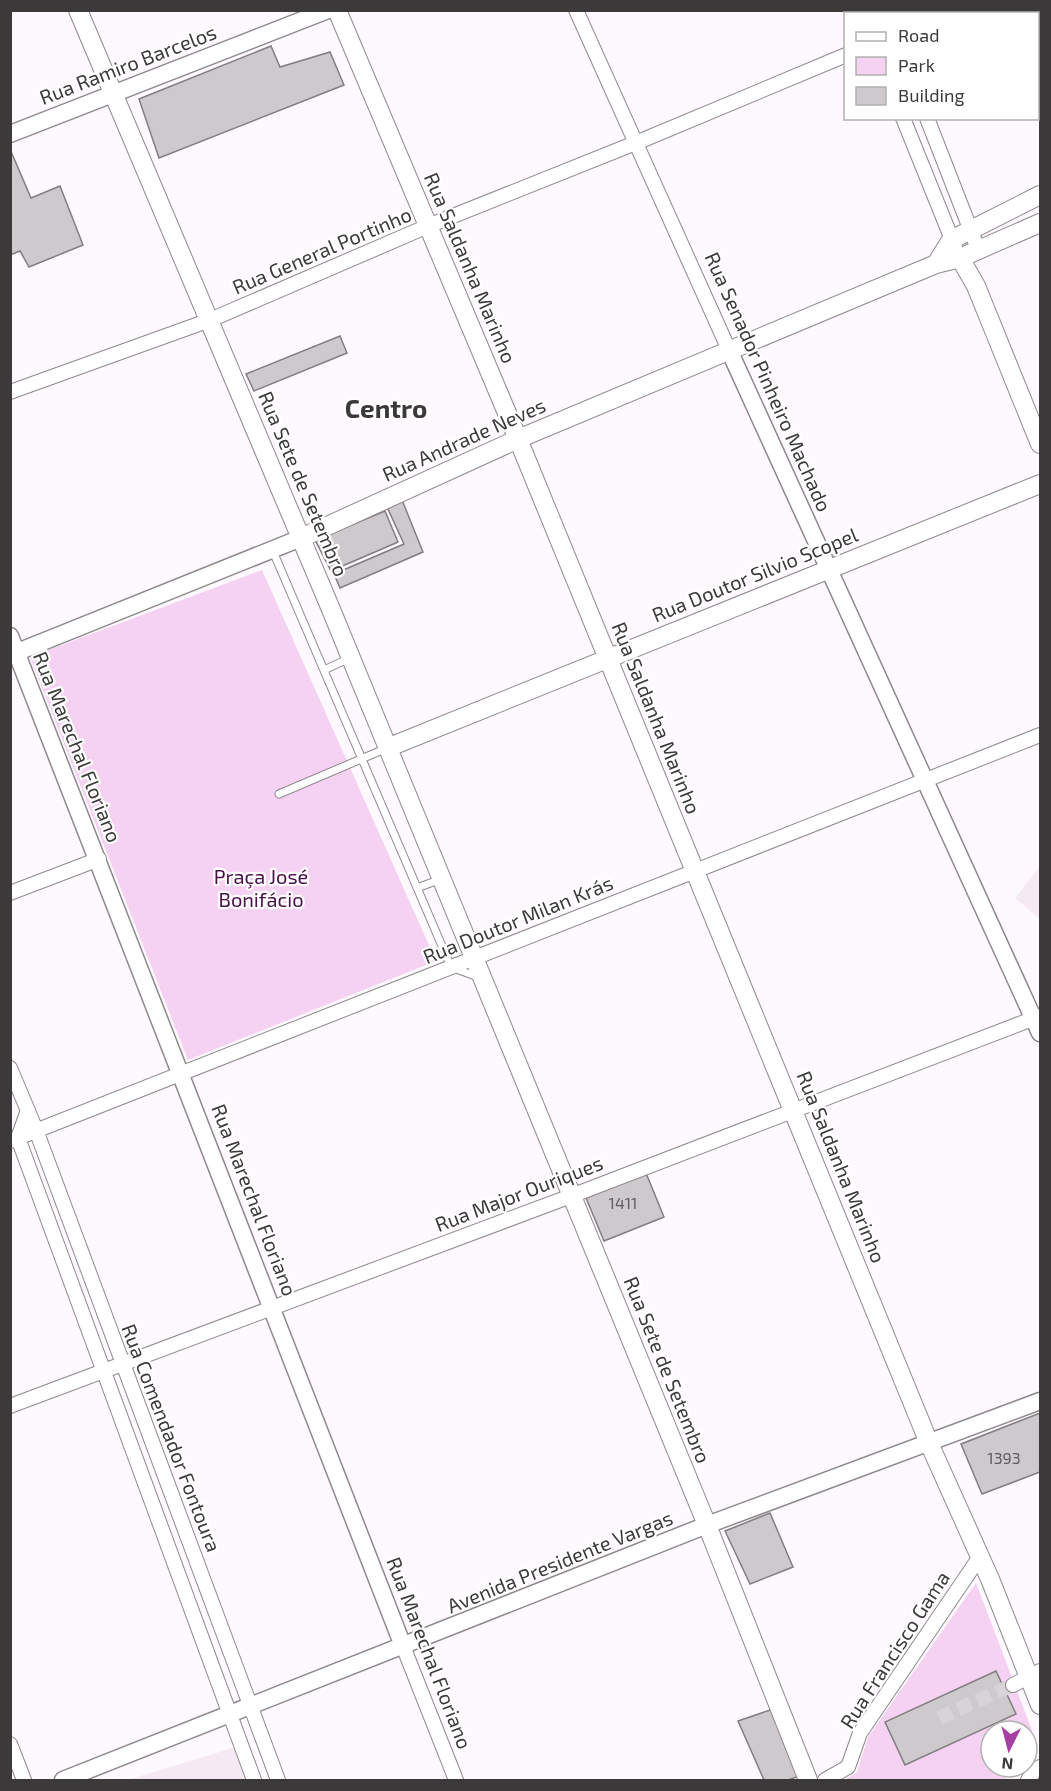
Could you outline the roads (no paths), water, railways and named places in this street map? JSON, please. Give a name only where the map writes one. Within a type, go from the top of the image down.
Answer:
[{"type":"main road","name":"Rua Sete de Setembro","points":[[78,10],[301,538],[707,1525],[808,1780]]},
{"type":"main road","name":"Rua Saldanha Marinho","points":[[337,10],[518,439],[929,1443],[979,1558],[1035,1674],[1041,1705]]},
{"type":"main road","points":[[936,264],[951,240],[1041,195]]},
{"type":"main road","name":"Rua Andrade Neves","points":[[301,538],[518,439],[936,264],[960,258],[1041,223]]},
{"type":"main road","points":[[976,286],[978,249]]},
{"type":"main road","points":[[960,258],[976,286],[1041,444]]},
{"type":"main road","name":"Rua Doutor Silvio Scopel","points":[[387,748],[1041,484]]},
{"type":"street","name":"Rua Ramiro Barcelos","points":[[10,134],[328,10]]},
{"type":"street","name":"Rua Senador Pinheiro Machado","points":[[576,10],[638,142],[729,350],[925,780],[1038,1022]]},
{"type":"street","name":"Rua General Portinho","points":[[10,392],[210,320],[428,226],[844,56]]},
{"type":"street","points":[[904,120],[960,258]]},
{"type":"street","points":[[928,120],[978,249]]},
{"type":"street","name":"Rua Andrade Neves","points":[[14,654],[301,538]]},
{"type":"street","name":"Rua Marechal Floriano","points":[[10,636],[14,654],[99,859],[456,1780]]},
{"type":"street","name":"Rua Doutor Milan Krás","points":[[14,1139],[1041,735]]},
{"type":"street","points":[[10,893],[99,859]]},
{"type":"street","name":"Rua Major Ouriques","points":[[10,1406],[571,1196],[794,1109],[1038,1022]]},
{"type":"street","name":"Rua Comendador Fontoura","points":[[10,1068],[36,1130],[278,1780]]},
{"type":"street","points":[[14,1139],[28,1110]]},
{"type":"street","name":"Rua Comendador Fontoura","points":[[14,1139],[48,1219],[254,1780]]},
{"type":"street","points":[[48,1219],[66,1212]]},
{"type":"street","points":[[82,1311],[100,1305]]},
{"type":"street","name":"Avenida Presidente Vargas","points":[[63,1780],[707,1525],[1041,1401]]},
{"type":"street","points":[[166,1540],[186,1534]]},
{"type":"street","name":"Rua Francisco Gama","points":[[825,1780],[848,1767],[860,1733],[979,1558]]},
{"type":"street","points":[[197,1623],[218,1616]]},
{"type":"street","points":[[1013,1685],[1035,1674]]},
{"type":"street","points":[[10,1744],[24,1780]]},
{"type":"street","points":[[1028,1780],[1035,1770],[1041,1767]]},
{"type":"lane","points":[[272,549],[451,967],[481,978]]},
{"type":"lane","points":[[324,670],[350,658]]},
{"type":"lane","points":[[279,794],[387,748]]},
{"type":"lane","points":[[417,888],[441,879]]},
{"type":"tunnel","points":[[939,1718],[1013,1685]]},
{"type":"district","name":"Centro","points":[[386,409]]},
{"type":"park label","name":"Praça José Bonifácio","points":[[261,888]]}]
